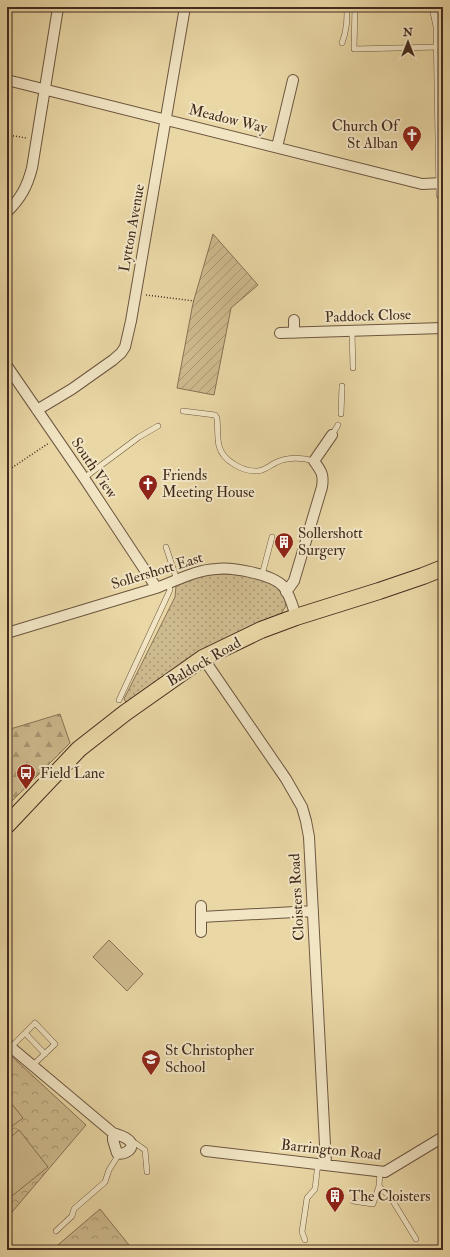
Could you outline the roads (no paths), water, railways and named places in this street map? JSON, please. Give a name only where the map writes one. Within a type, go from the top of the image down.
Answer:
[{"type":"main road","name":"Baldock Road","points":[[7,825],[79,749],[125,713],[203,658],[261,630],[296,617],[386,589],[443,568]]},
{"type":"street","name":"Lytton Avenue","points":[[37,410],[72,389],[113,360],[125,347],[128,338],[167,119],[185,7]]},
{"type":"street","points":[[436,7],[442,22],[440,47],[443,194]]},
{"type":"street","points":[[7,212],[23,193],[28,184],[32,168],[58,8]]},
{"type":"street","name":"Meadow Way","points":[[7,80],[422,184],[443,183]]},
{"type":"street","points":[[276,147],[292,80]]},
{"type":"street","points":[[294,320],[294,333]]},
{"type":"street","name":"Paddock Close","points":[[280,333],[352,332],[443,328]]},
{"type":"street","name":"South View","points":[[7,366],[84,478],[156,588]]},
{"type":"street","points":[[286,592],[294,581],[322,487],[322,472],[314,461],[332,434]]},
{"type":"street","name":"Sollershott East","points":[[7,634],[156,588],[197,572],[217,568],[250,571],[262,575],[283,586],[296,617]]},
{"type":"street","name":"Cloisters Road","points":[[203,658],[277,765],[302,807],[306,821],[309,837],[313,911],[322,1164]]},
{"type":"street","points":[[201,906],[201,932]]},
{"type":"street","points":[[201,917],[313,911]]},
{"type":"street","points":[[9,1045],[113,1133],[123,1136],[130,1142],[128,1151],[119,1154],[116,1150],[113,1133]]},
{"type":"street","name":"Barrington Road","points":[[206,1151],[385,1172],[443,1137]]},
{"type":"lane","points":[[342,42],[346,32],[347,7]]},
{"type":"lane","points":[[355,7],[354,49],[440,47]]},
{"type":"lane","points":[[352,332],[353,368]]},
{"type":"lane","points":[[341,414],[342,386]]},
{"type":"lane","points":[[183,411],[215,415],[217,418],[219,447],[226,458],[235,466],[258,471],[286,459],[306,458],[314,461]]},
{"type":"lane","points":[[332,434],[338,425]]},
{"type":"lane","points":[[84,478],[158,426]]},
{"type":"lane","points":[[262,575],[272,537]]},
{"type":"lane","points":[[119,700],[173,582],[166,548]]},
{"type":"lane","points":[[9,1045],[35,1023],[55,1044],[33,1065]]},
{"type":"lane","points":[[25,1033],[45,1054]]},
{"type":"lane","points":[[130,1142],[135,1142],[145,1150],[147,1172]]},
{"type":"lane","points":[[56,1230],[72,1216],[74,1209],[105,1182],[109,1170],[119,1154]]},
{"type":"lane","points":[[305,1240],[302,1232],[307,1198],[315,1189],[322,1164]]},
{"type":"lane","points":[[353,1201],[373,1204],[379,1186],[380,1172]]},
{"type":"lane","points":[[379,1186],[391,1198],[416,1239]]},
{"type":"place","name":"Church Of St Alban","points":[[412,152]]},
{"type":"place","name":"Friends Meeting House","points":[[148,501]]},
{"type":"place","name":"Sollershott Surgery","points":[[284,559]]},
{"type":"place","name":"Field Lane","points":[[26,790]]},
{"type":"place","name":"St Christopher School","points":[[151,1076]]},
{"type":"place","name":"The Cloisters","points":[[335,1213]]}]
